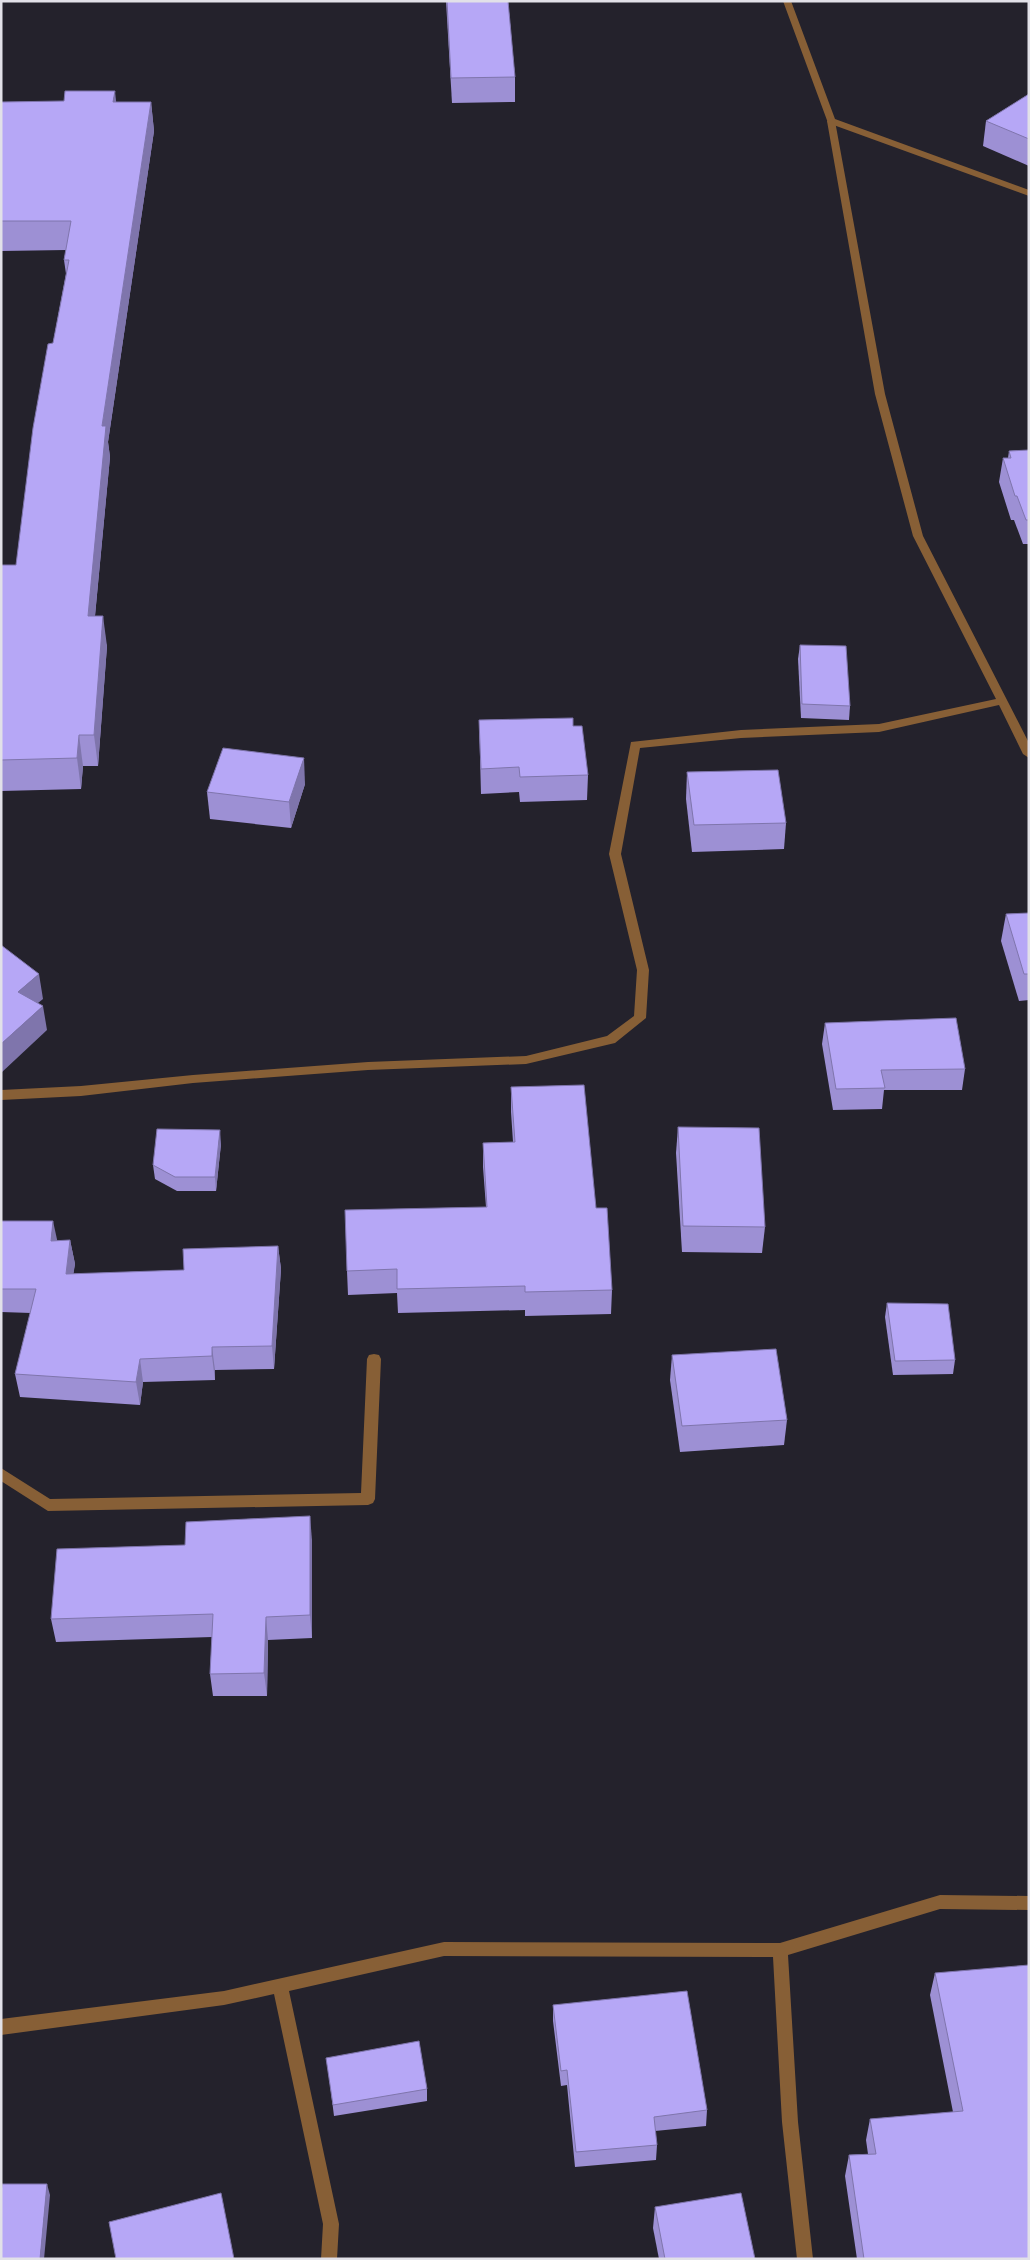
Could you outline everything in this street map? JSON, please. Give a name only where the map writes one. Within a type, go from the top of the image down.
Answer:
[{"type":"street","points":[[787,1],[831,121],[880,394],[918,536],[1029,754]]},
{"type":"street","points":[[831,121],[1029,194]]},
{"type":"street","points":[[1,1095],[81,1091],[193,1079],[368,1066],[526,1060],[611,1040],[640,1018],[643,970],[615,854],[635,745],[741,734],[879,728],[1002,701]]},
{"type":"street","points":[[1,1474],[48,1505],[368,1499],[374,1359]]},
{"type":"street","points":[[1,2027],[224,1998],[444,1949],[780,1950],[940,1902],[1029,1903]]},
{"type":"street","points":[[780,1950],[790,2122],[805,2259]]},
{"type":"street","points":[[280,1985],[331,2224],[329,2259]]},
{"type":"building","points":[[447,1],[508,1],[515,77],[451,78]]},
{"type":"building","points":[[65,91],[115,91],[113,102],[151,102],[102,426],[106,426],[88,616],[103,616],[94,735],[79,735],[77,758],[1,760],[1,565],[16,565],[33,428],[48,344],[53,343],[69,260],[64,260],[71,221],[1,221],[1,102],[64,101]]},
{"type":"building","points":[[1029,94],[1029,139],[986,121]]},
{"type":"building","points":[[1029,450],[1029,520],[1026,520],[1017,496],[1015,496],[1003,458],[1011,458],[1009,451]]},
{"type":"building","points":[[800,645],[846,646],[850,706],[802,704]]},
{"type":"building","points":[[573,718],[573,726],[582,726],[588,775],[520,777],[519,767],[481,769],[479,720]]},
{"type":"building","points":[[223,748],[304,758],[289,802],[207,792]]},
{"type":"building","points":[[778,770],[786,823],[694,825],[687,772]]},
{"type":"building","points":[[1029,913],[1029,974],[1024,974],[1006,914]]},
{"type":"building","points":[[1,945],[39,974],[18,992],[43,1006],[1,1044]]},
{"type":"building","points":[[956,1018],[965,1069],[881,1070],[885,1088],[836,1089],[825,1023]]},
{"type":"building","points":[[584,1085],[596,1208],[607,1208],[612,1290],[525,1292],[525,1286],[397,1289],[397,1269],[347,1271],[345,1210],[487,1207],[483,1143],[515,1142],[511,1087]]},
{"type":"building","points":[[678,1127],[759,1128],[765,1227],[683,1226]]},
{"type":"building","points":[[157,1129],[220,1130],[215,1177],[175,1177],[153,1165]]},
{"type":"building","points":[[1,1221],[53,1221],[51,1241],[70,1240],[66,1274],[184,1270],[183,1249],[278,1246],[272,1346],[212,1347],[212,1356],[140,1359],[136,1382],[15,1374],[36,1289],[1,1289]]},
{"type":"building","points":[[887,1303],[948,1304],[955,1360],[895,1361]]},
{"type":"building","points":[[776,1349],[787,1420],[682,1426],[672,1355]]},
{"type":"building","points":[[310,1516],[310,1615],[266,1617],[264,1673],[210,1674],[213,1614],[51,1619],[57,1549],[185,1545],[186,1522]]},
{"type":"building","points":[[1029,1965],[1029,2259],[864,2259],[849,2155],[876,2154],[870,2119],[963,2111],[935,1973]]},
{"type":"building","points":[[687,1991],[707,2110],[654,2117],[657,2145],[576,2152],[567,2070],[561,2071],[553,2005]]},
{"type":"building","points":[[419,2041],[427,2089],[333,2105],[326,2058]]},
{"type":"building","points":[[2,2184],[47,2184],[40,2259],[1,2259]]},
{"type":"building","points":[[221,2193],[234,2259],[116,2259],[109,2222]]},
{"type":"building","points":[[741,2193],[755,2259],[665,2259],[655,2207]]}]
